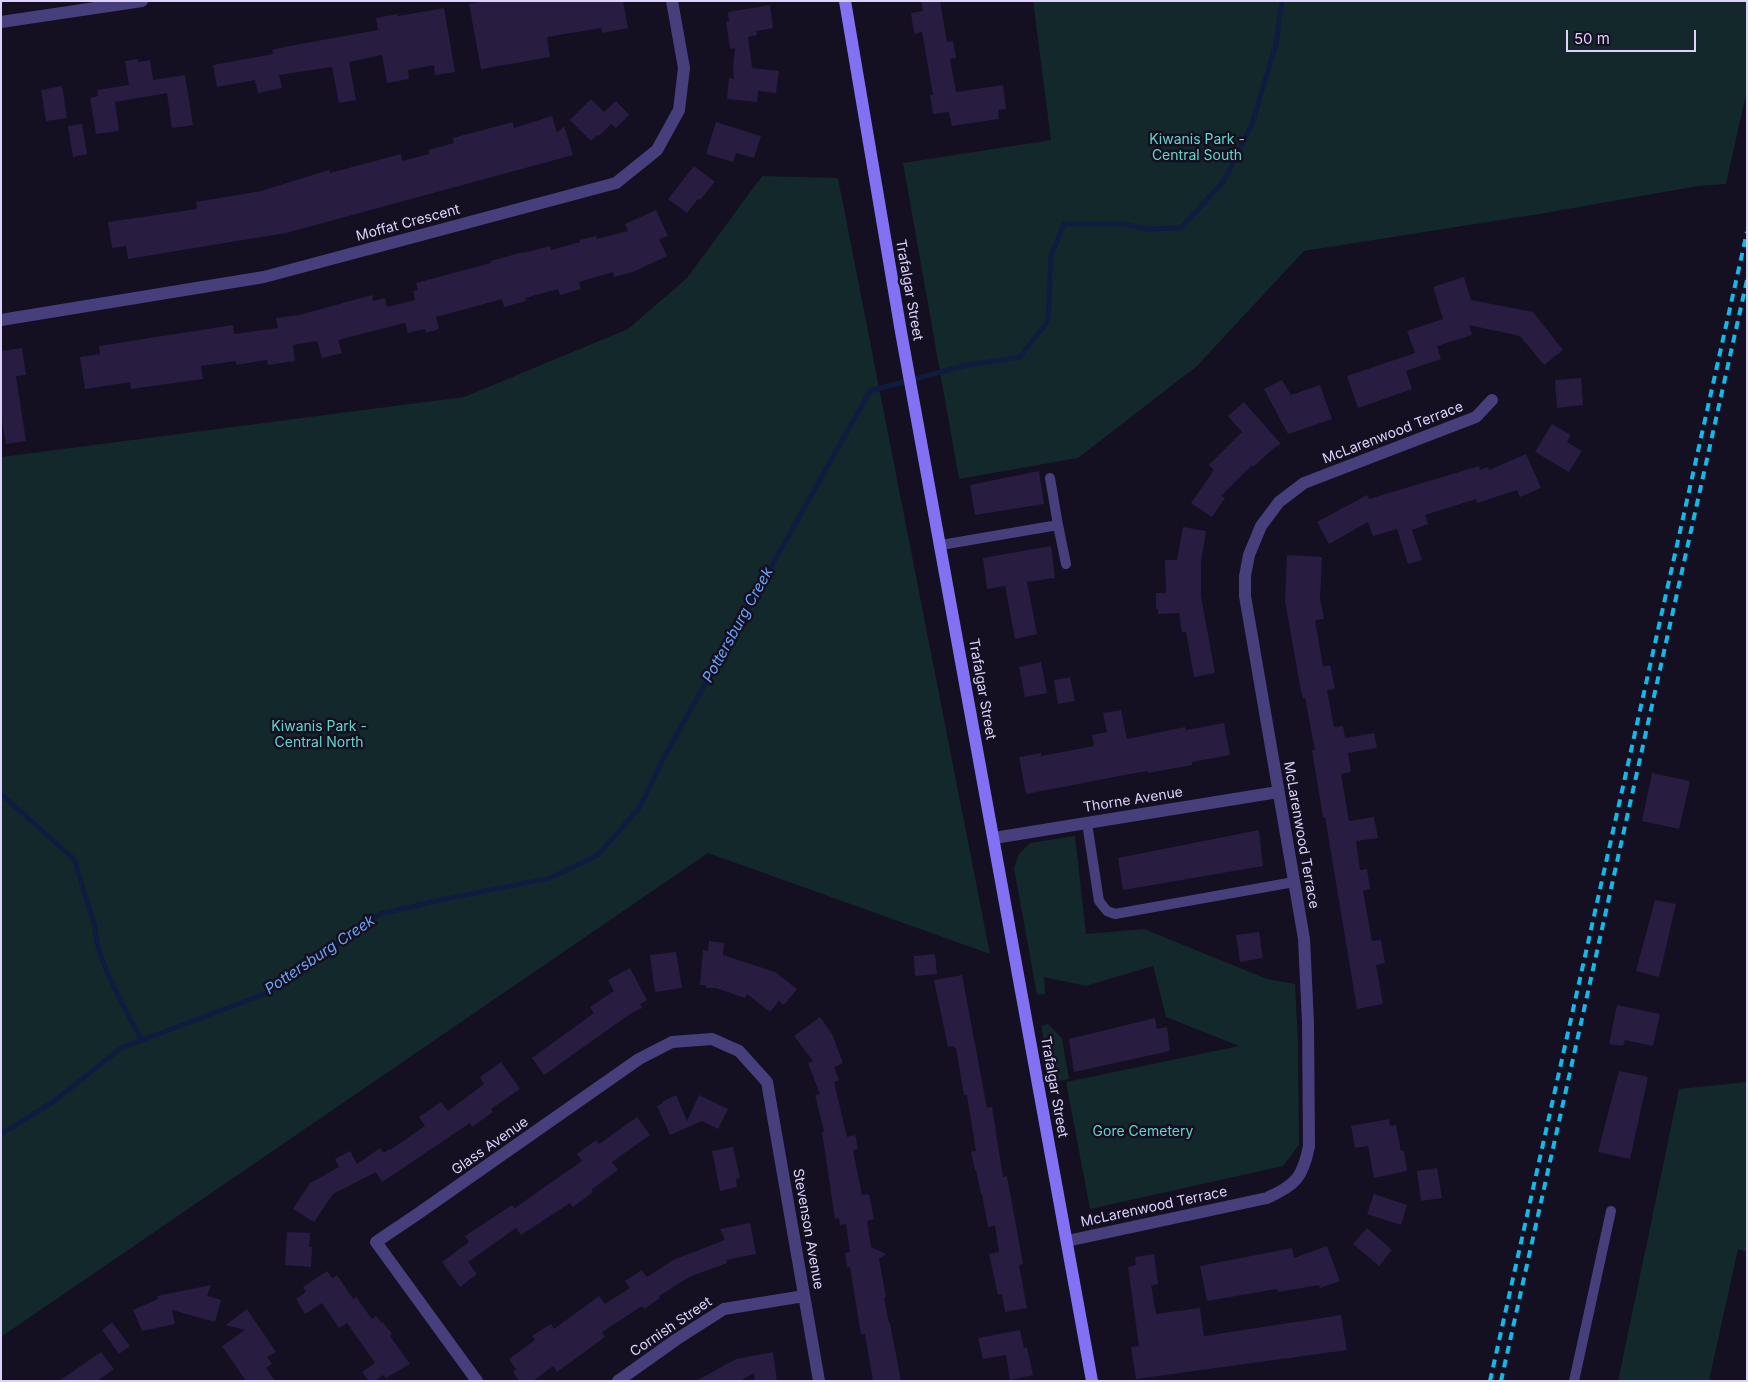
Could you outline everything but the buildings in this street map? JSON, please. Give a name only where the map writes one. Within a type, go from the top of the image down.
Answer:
[{"type":"main road","name":"Trafalgar Street","points":[[844,1],[901,332],[1092,1381]]},
{"type":"street","points":[[1,22],[142,1]]},
{"type":"street","name":"Moffat Crescent","points":[[1,320],[264,277],[616,184],[657,150],[679,110],[684,68],[672,1]]},
{"type":"street","name":"McLarenwood Terrace","points":[[1067,1242],[1267,1198],[1285,1190],[1300,1175],[1305,1166],[1309,1146],[1308,1022],[1304,939],[1245,596],[1248,555],[1260,526],[1279,502],[1304,483],[1476,417],[1492,400]]},
{"type":"street","name":"Thorne Avenue","points":[[994,838],[1278,792]]},
{"type":"street","name":"Glass Avenue","points":[[477,1381],[376,1242],[639,1059],[672,1042],[712,1039],[739,1051],[767,1082]]},
{"type":"street","name":"Stevenson Avenue","points":[[767,1082],[819,1381]]},
{"type":"street","name":"Cornish Street","points":[[618,1381],[677,1339],[724,1309],[804,1296]]},
{"type":"lane","points":[[1050,478],[1066,564]]},
{"type":"lane","points":[[941,545],[1058,525]]},
{"type":"lane","points":[[1087,823],[1099,901],[1107,911],[1114,914],[1294,882]]},
{"type":"lane","points":[[1574,1381],[1611,1211]]},
{"type":"green space","name":"Kiwanis Park - Central South","points":[[1033,1],[1747,1],[1747,90],[1726,184],[1698,186],[1539,214],[1304,251],[1197,366],[1078,458],[959,479],[903,163],[1051,140]]},
{"type":"green space","name":"Kiwanis Park - Central North","points":[[762,176],[838,178],[990,954],[708,853],[1,1337],[1,457],[464,397],[628,329],[687,278]]},
{"type":"green space","name":"Gore Cemetery","points":[[1075,836],[1086,934],[1144,929],[1267,979],[1295,984],[1298,1044],[1299,1145],[1283,1166],[1090,1209],[1066,1082],[1239,1046],[1166,1017],[1153,966],[1086,986],[1044,977],[1045,994],[1037,995],[1014,868],[1019,854],[1030,843]]},
{"type":"green space","points":[[1048,1024],[1062,1038],[1069,1079],[1052,1083],[1041,1026]]},
{"type":"green space","points":[[1747,1082],[1747,1252],[1738,1249],[1709,1381],[1618,1381],[1679,1089]]},
{"type":"waterway","name":"Pottersburg Creek","points":[[1,1134],[53,1102],[121,1048],[270,992],[380,914],[550,878],[598,855],[640,807],[663,759],[870,391],[963,366],[1020,357],[1048,321],[1051,256],[1064,224],[1122,224],[1148,229],[1181,228],[1224,181],[1252,124],[1276,44],[1282,1]]},
{"type":"waterway","points":[[1,794],[74,859],[106,970],[142,1041]]},
{"type":"railway","points":[[1490,1381],[1747,232]]},
{"type":"railway","points":[[1501,1381],[1747,280]]}]
